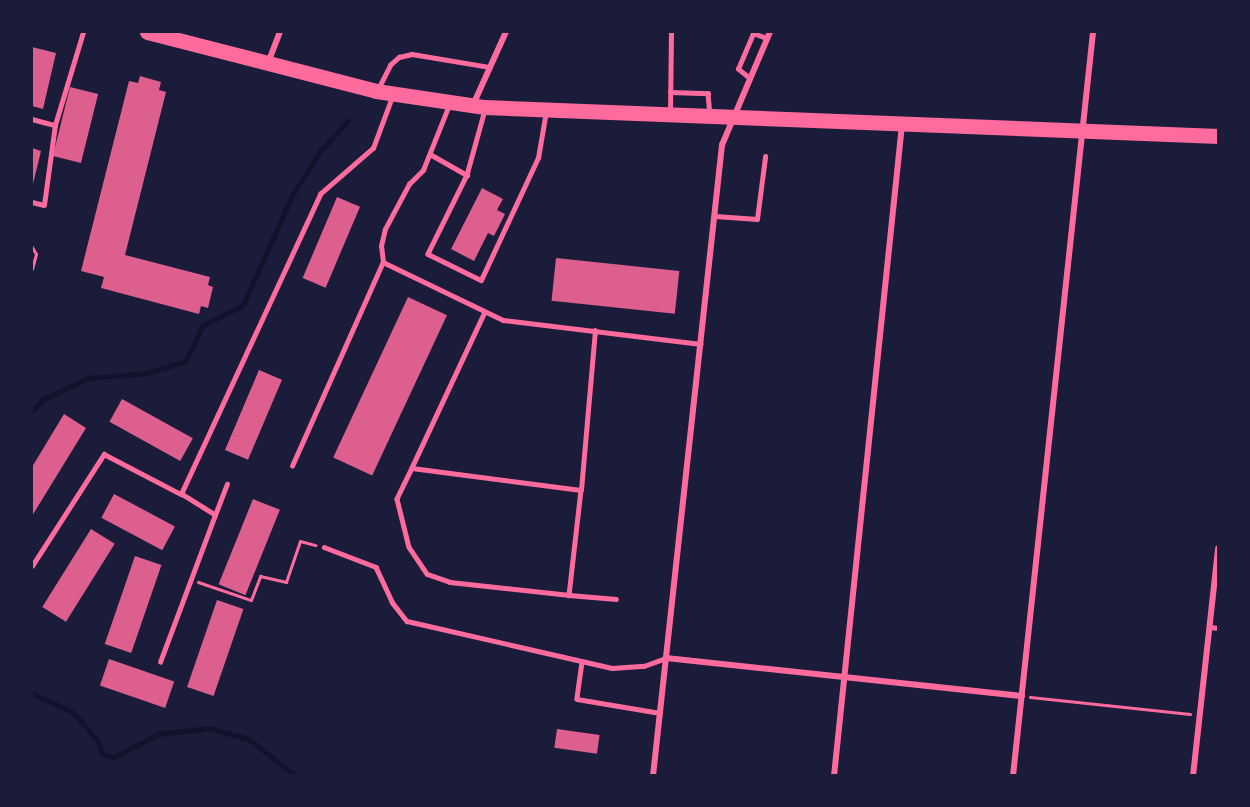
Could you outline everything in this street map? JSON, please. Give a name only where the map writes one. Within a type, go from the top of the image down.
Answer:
[{"type":"highway","points":[[147,32],[376,91],[479,106],[546,111],[1218,136]]},
{"type":"street","points":[[267,64],[280,32]]},
{"type":"street","points":[[479,106],[490,67],[506,32]]},
{"type":"street","points":[[1013,776],[1093,32]]},
{"type":"street","points":[[653,776],[722,145],[731,118],[768,35]]},
{"type":"street","points":[[834,776],[902,125]]},
{"type":"street","points":[[1193,776],[1218,548]]},
{"type":"street","points":[[666,658],[1022,696]]},
{"type":"lane","points":[[32,202],[44,205],[55,125],[83,32]]},
{"type":"lane","points":[[670,116],[671,32]]},
{"type":"lane","points":[[749,78],[738,69],[752,32],[768,35]]},
{"type":"lane","points":[[376,91],[390,65],[399,57],[412,54],[490,67]]},
{"type":"lane","points":[[670,92],[708,93],[710,117]]},
{"type":"lane","points":[[181,494],[320,194],[373,148],[393,94]]},
{"type":"lane","points":[[292,466],[384,262],[381,246],[385,229],[430,154],[450,103]]},
{"type":"lane","points":[[479,106],[467,175],[428,254],[481,280],[538,158],[546,111]]},
{"type":"lane","points":[[32,119],[55,125]]},
{"type":"lane","points":[[430,154],[467,175]]},
{"type":"lane","points":[[715,216],[757,219],[765,157]]},
{"type":"lane","points":[[384,262],[503,320],[701,344]]},
{"type":"lane","points":[[485,312],[397,499],[409,547],[427,574],[450,582],[616,599]]},
{"type":"lane","points":[[568,595],[581,490],[595,332]]},
{"type":"lane","points":[[32,566],[104,454],[181,494],[215,515]]},
{"type":"lane","points":[[412,468],[581,490]]},
{"type":"lane","points":[[160,662],[227,484]]},
{"type":"lane","points":[[324,547],[376,567],[392,602],[407,621],[612,668],[644,666],[666,658]]},
{"type":"lane","points":[[1210,627],[1218,628]]},
{"type":"lane","points":[[582,662],[577,699],[660,713]]},
{"type":"path","points":[[32,247],[36,254],[32,269]]},
{"type":"path","points":[[191,579],[251,600],[260,576],[286,582],[300,541],[324,547]]},
{"type":"path","points":[[1022,696],[1200,715]]},
{"type":"building","points":[[32,47],[56,53],[43,109],[32,106]]},
{"type":"building","points":[[140,76],[161,82],[159,90],[166,92],[125,255],[210,277],[208,285],[213,287],[208,308],[201,306],[199,314],[101,288],[104,277],[81,271],[129,81],[138,83]]},
{"type":"building","points":[[70,87],[98,94],[81,163],[53,156]]},
{"type":"building","points":[[32,148],[41,151],[32,188]]},
{"type":"building","points":[[482,188],[503,199],[497,210],[505,214],[494,236],[488,233],[474,261],[451,249]]},
{"type":"building","points":[[337,197],[360,207],[326,288],[303,278]]},
{"type":"building","points":[[556,258],[679,271],[675,314],[552,301]]},
{"type":"building","points":[[408,297],[447,315],[372,476],[333,457]]},
{"type":"building","points":[[259,370],[282,380],[248,460],[225,450]]},
{"type":"building","points":[[122,399],[193,438],[180,461],[109,422]]},
{"type":"building","points":[[64,414],[86,428],[32,516],[32,467]]},
{"type":"building","points":[[114,494],[175,526],[162,550],[101,518]]},
{"type":"building","points":[[253,499],[280,510],[245,595],[219,584]]},
{"type":"building","points":[[91,529],[115,544],[66,622],[42,607]]},
{"type":"building","points":[[135,556],[161,565],[131,653],[105,644]]},
{"type":"building","points":[[217,600],[243,609],[214,696],[187,687]]},
{"type":"building","points":[[109,659],[174,681],[165,708],[100,685]]},
{"type":"building","points":[[557,729],[600,735],[597,754],[554,748]]},
{"type":"waterway","points":[[32,412],[42,400],[88,378],[147,373],[186,361],[202,326],[243,305],[293,194],[321,150],[348,121]]},
{"type":"waterway","points":[[32,693],[73,712],[99,742],[102,754],[114,757],[159,734],[209,728],[249,739],[296,776]]}]
